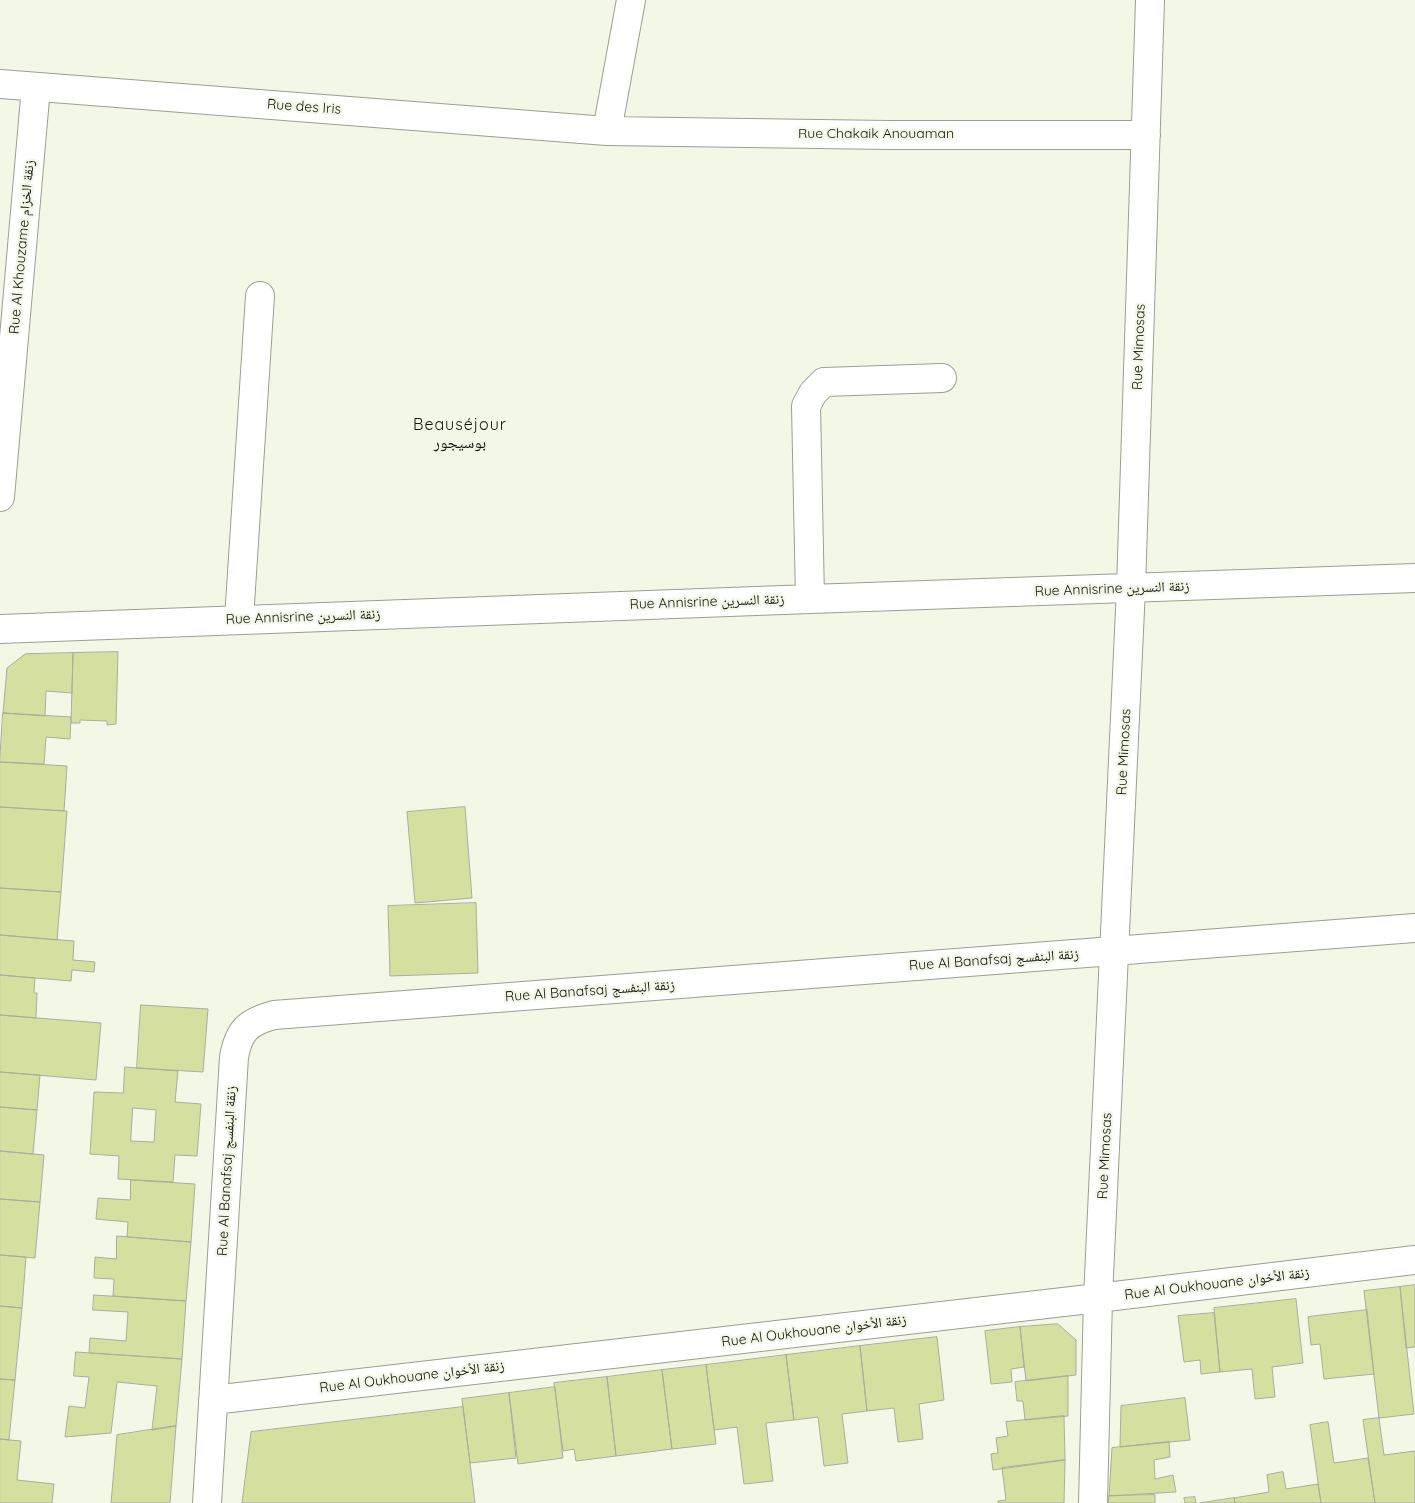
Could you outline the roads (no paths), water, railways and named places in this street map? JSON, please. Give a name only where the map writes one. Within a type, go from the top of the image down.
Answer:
[{"type":"street","points":[[607,130],[631,0]]},
{"type":"street","name":"Rue Mimosas","points":[[1093,1503],[1098,1298],[1131,588],[1150,0]]},
{"type":"street","name":"Rue des Iris","points":[[0,84],[607,130]]},
{"type":"street","name":"Rue Al Khouzame زنقة الخزام","points":[[0,497],[36,86]]},
{"type":"street","name":"Rue Chakaik Anouaman","points":[[607,130],[889,136],[1146,135]]},
{"type":"street","points":[[239,619],[260,296]]},
{"type":"street","points":[[810,599],[806,406],[813,393],[824,382],[942,378]]},
{"type":"street","name":"Rue Annisrine زنقة النسرين","points":[[0,628],[1415,578]]},
{"type":"street","name":"Rue Al Banafsaj زنقة البنفسج","points":[[207,1503],[234,1057],[237,1042],[242,1032],[248,1025],[260,1019],[274,1015],[1415,928]]},
{"type":"street","name":"Rue Al Oukhouane زنقة الأخوان","points":[[213,1400],[1415,1260]]},
{"type":"district","name":"Beauséjour بوسيجور","points":[[460,434]]}]
